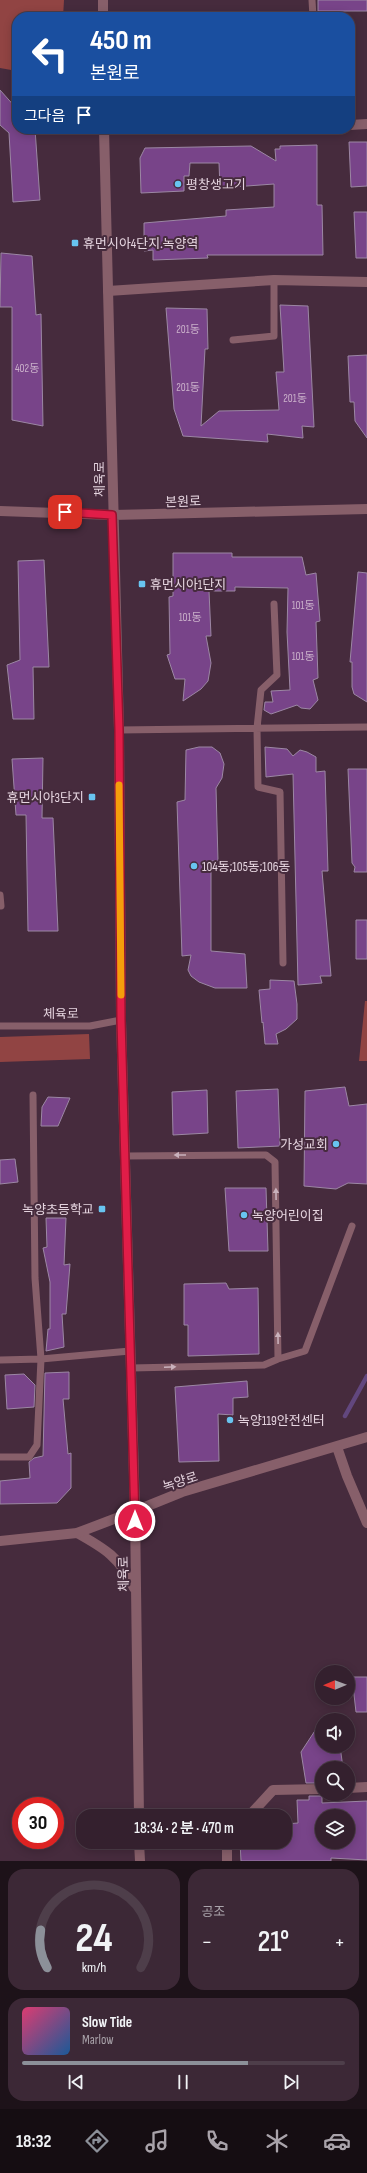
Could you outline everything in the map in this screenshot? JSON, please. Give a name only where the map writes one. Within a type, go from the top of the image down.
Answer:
[{"type":"street","points":[[103,0],[103,12]]},
{"type":"street","points":[[355,124],[367,124]]},
{"type":"street","name":"체육로","points":[[104,134],[112,515],[119,730],[121,1020],[135,1511],[139,1809]]},
{"type":"street","points":[[108,291],[274,280],[367,282]]},
{"type":"street","name":"본원로","points":[[0,511],[112,515],[367,509]]},
{"type":"street","name":"녹양로","points":[[0,1541],[77,1533],[182,1492],[282,1461],[337,1447],[367,1437]]},
{"type":"street","points":[[337,1447],[347,1476],[367,1523]]},
{"type":"street","points":[[77,1533],[111,1554],[127,1573],[136,1594]]},
{"type":"street","points":[[355,1788],[367,1787]]},
{"type":"street","points":[[256,1809],[274,1790],[315,1789]]},
{"type":"street","points":[[139,1849],[140,1861]]},
{"type":"street","points":[[227,1849],[227,1861]]},
{"type":"lane","points":[[312,0],[313,12]]},
{"type":"lane","points":[[233,340],[274,336],[274,280]]},
{"type":"lane","points":[[274,604],[277,675],[261,690],[257,728],[258,787],[280,792],[283,963]]},
{"type":"lane","points":[[119,730],[367,727]]},
{"type":"lane","points":[[0,895],[1,906]]},
{"type":"lane","name":"체육로","points":[[0,1026],[90,1026],[121,1020]]},
{"type":"lane","points":[[0,1457],[29,1457],[37,1445],[41,1359],[35,1278],[33,1095]]},
{"type":"lane","points":[[125,1156],[266,1155],[275,1162],[278,1359]]},
{"type":"lane","points":[[131,1368],[264,1365],[278,1359],[304,1352],[352,1226]]},
{"type":"lane","points":[[0,1360],[41,1359],[130,1351]]},
{"type":"shaded area","points":[[0,0],[64,0],[63,12],[12,12],[12,70],[0,68]]},
{"type":"shaded area","points":[[365,1001],[367,1001],[367,1061],[359,1061]]},
{"type":"shaded area","points":[[89,1034],[90,1059],[0,1062],[0,1037]]},
{"type":"building","points":[[318,0],[367,0],[367,11],[318,11]]},
{"type":"building","points":[[0,90],[12,103],[12,134],[35,134],[40,200],[13,202],[9,133],[0,125]]},
{"type":"building","points":[[349,142],[367,142],[367,186],[351,187]]},
{"type":"building","points":[[317,145],[317,205],[322,205],[323,255],[207,255],[208,258],[153,260],[153,250],[144,251],[144,223],[226,216],[226,210],[274,207],[274,184],[220,188],[219,163],[190,163],[189,176],[184,176],[184,191],[141,193],[140,158],[145,148],[251,146],[276,161],[275,149],[280,149],[280,146]]},
{"type":"building","points":[[354,212],[367,212],[367,258],[356,258]]},
{"type":"building","points":[[1,253],[32,256],[36,315],[41,314],[43,426],[12,420],[12,307],[0,307]]},
{"type":"building","points":[[280,305],[308,306],[314,427],[302,426],[303,438],[267,434],[268,442],[183,436],[174,409],[166,308],[207,309],[208,349],[205,349],[201,426],[219,411],[279,410],[276,372],[284,372]]},
{"type":"building","points":[[367,355],[367,438],[355,421],[354,402],[350,402],[348,356]]},
{"type":"building","points":[[173,553],[232,553],[232,557],[302,557],[306,575],[316,573],[320,621],[316,622],[318,678],[313,680],[318,700],[310,709],[301,708],[297,705],[271,714],[264,710],[265,702],[273,702],[271,691],[290,690],[287,632],[288,588],[235,587],[235,591],[209,591],[211,636],[206,636],[211,663],[208,681],[201,689],[183,701],[185,679],[175,679],[167,655],[170,654],[169,597],[173,596]]},
{"type":"building","points":[[44,560],[49,667],[33,667],[34,719],[13,719],[7,665],[20,660],[18,561]]},
{"type":"building","points":[[358,572],[367,573],[367,702],[354,694],[352,687],[352,662],[350,662]]},
{"type":"building","name":"104동;105동;106동","points":[[199,747],[212,747],[220,753],[224,764],[222,778],[216,788],[218,861],[211,861],[211,951],[245,954],[247,988],[215,988],[199,982],[191,976],[188,970],[191,955],[182,956],[177,802],[185,800],[186,750]]},
{"type":"building","points":[[265,747],[287,749],[293,756],[300,750],[307,752],[316,757],[316,772],[325,771],[328,871],[322,871],[331,976],[320,976],[322,983],[298,985],[293,774],[266,777]]},
{"type":"building","points":[[43,758],[42,818],[53,818],[58,931],[28,931],[26,815],[16,815],[12,759]]},
{"type":"building","points":[[348,769],[367,769],[367,872],[354,872],[355,867],[352,863]]},
{"type":"building","points":[[356,920],[367,920],[367,959],[356,959]]},
{"type":"building","points":[[270,980],[294,981],[297,1004],[297,1019],[286,1029],[276,1034],[278,1044],[265,1044],[263,1022],[262,1023],[259,990],[270,989]]},
{"type":"building","name":"가성교회","points":[[345,1087],[349,1106],[367,1104],[367,1184],[348,1183],[336,1189],[304,1186],[305,1091]]},
{"type":"building","points":[[278,1089],[280,1146],[238,1148],[236,1091]]},
{"type":"building","points":[[207,1090],[208,1133],[173,1135],[172,1092]]},
{"type":"building","points":[[48,1097],[70,1098],[58,1126],[41,1126],[42,1107]]},
{"type":"building","points":[[15,1159],[18,1182],[0,1184],[0,1160]]},
{"type":"building","points":[[225,1188],[266,1188],[268,1251],[229,1251]]},
{"type":"building","points":[[46,1218],[66,1218],[64,1265],[70,1264],[66,1314],[62,1314],[64,1347],[46,1351],[48,1329],[50,1329],[50,1282],[43,1248],[47,1247]]},
{"type":"building","points":[[226,1283],[229,1289],[258,1288],[259,1354],[188,1356],[188,1325],[184,1325],[184,1284]]},
{"type":"building","points":[[69,1372],[69,1399],[63,1399],[68,1454],[71,1453],[71,1488],[57,1503],[0,1504],[0,1481],[30,1478],[29,1462],[34,1458],[43,1456],[45,1373]]},
{"type":"building","points":[[24,1374],[35,1385],[34,1407],[7,1409],[5,1375]]},
{"type":"building","points":[[247,1381],[248,1397],[233,1398],[233,1415],[218,1414],[219,1461],[179,1462],[175,1387]]},
{"type":"building","points":[[355,1677],[367,1677],[367,1712],[356,1712]]},
{"type":"building","points":[[315,1731],[315,1753],[341,1753],[342,1761],[315,1761],[315,1783],[306,1783],[301,1752]]},
{"type":"building","points":[[309,1796],[315,1796],[315,1801],[322,1801],[322,1803],[367,1801],[367,1860],[331,1858],[331,1861],[241,1861],[240,1849],[292,1849],[292,1823],[298,1823],[297,1800],[309,1800]]},
{"type":"waterway","points":[[345,1416],[367,1376]]},
{"type":"slow traffic","points":[[119,785],[121,995]]},
{"type":"place","name":"평창생고기","points":[[178,184]]},
{"type":"place","name":"휴먼시아4단지.녹양역","points":[[75,243]]},
{"type":"place","name":"휴먼시아1단지","points":[[142,584]]},
{"type":"place","name":"휴먼시아3단지","points":[[92,797]]},
{"type":"place","name":"104동;105동;106동","points":[[194,866]]},
{"type":"place","name":"가성교회","points":[[336,1144]]},
{"type":"place","name":"녹양초등학교","points":[[102,1209]]},
{"type":"place","name":"녹양어린이집","points":[[244,1215]]},
{"type":"place","name":"녹양119안전센터","points":[[230,1420]]},
{"type":"route","points":[[65,512],[112,515],[115,558],[119,730],[121,1020],[130,1351],[135,1471],[135,1521]]}]
